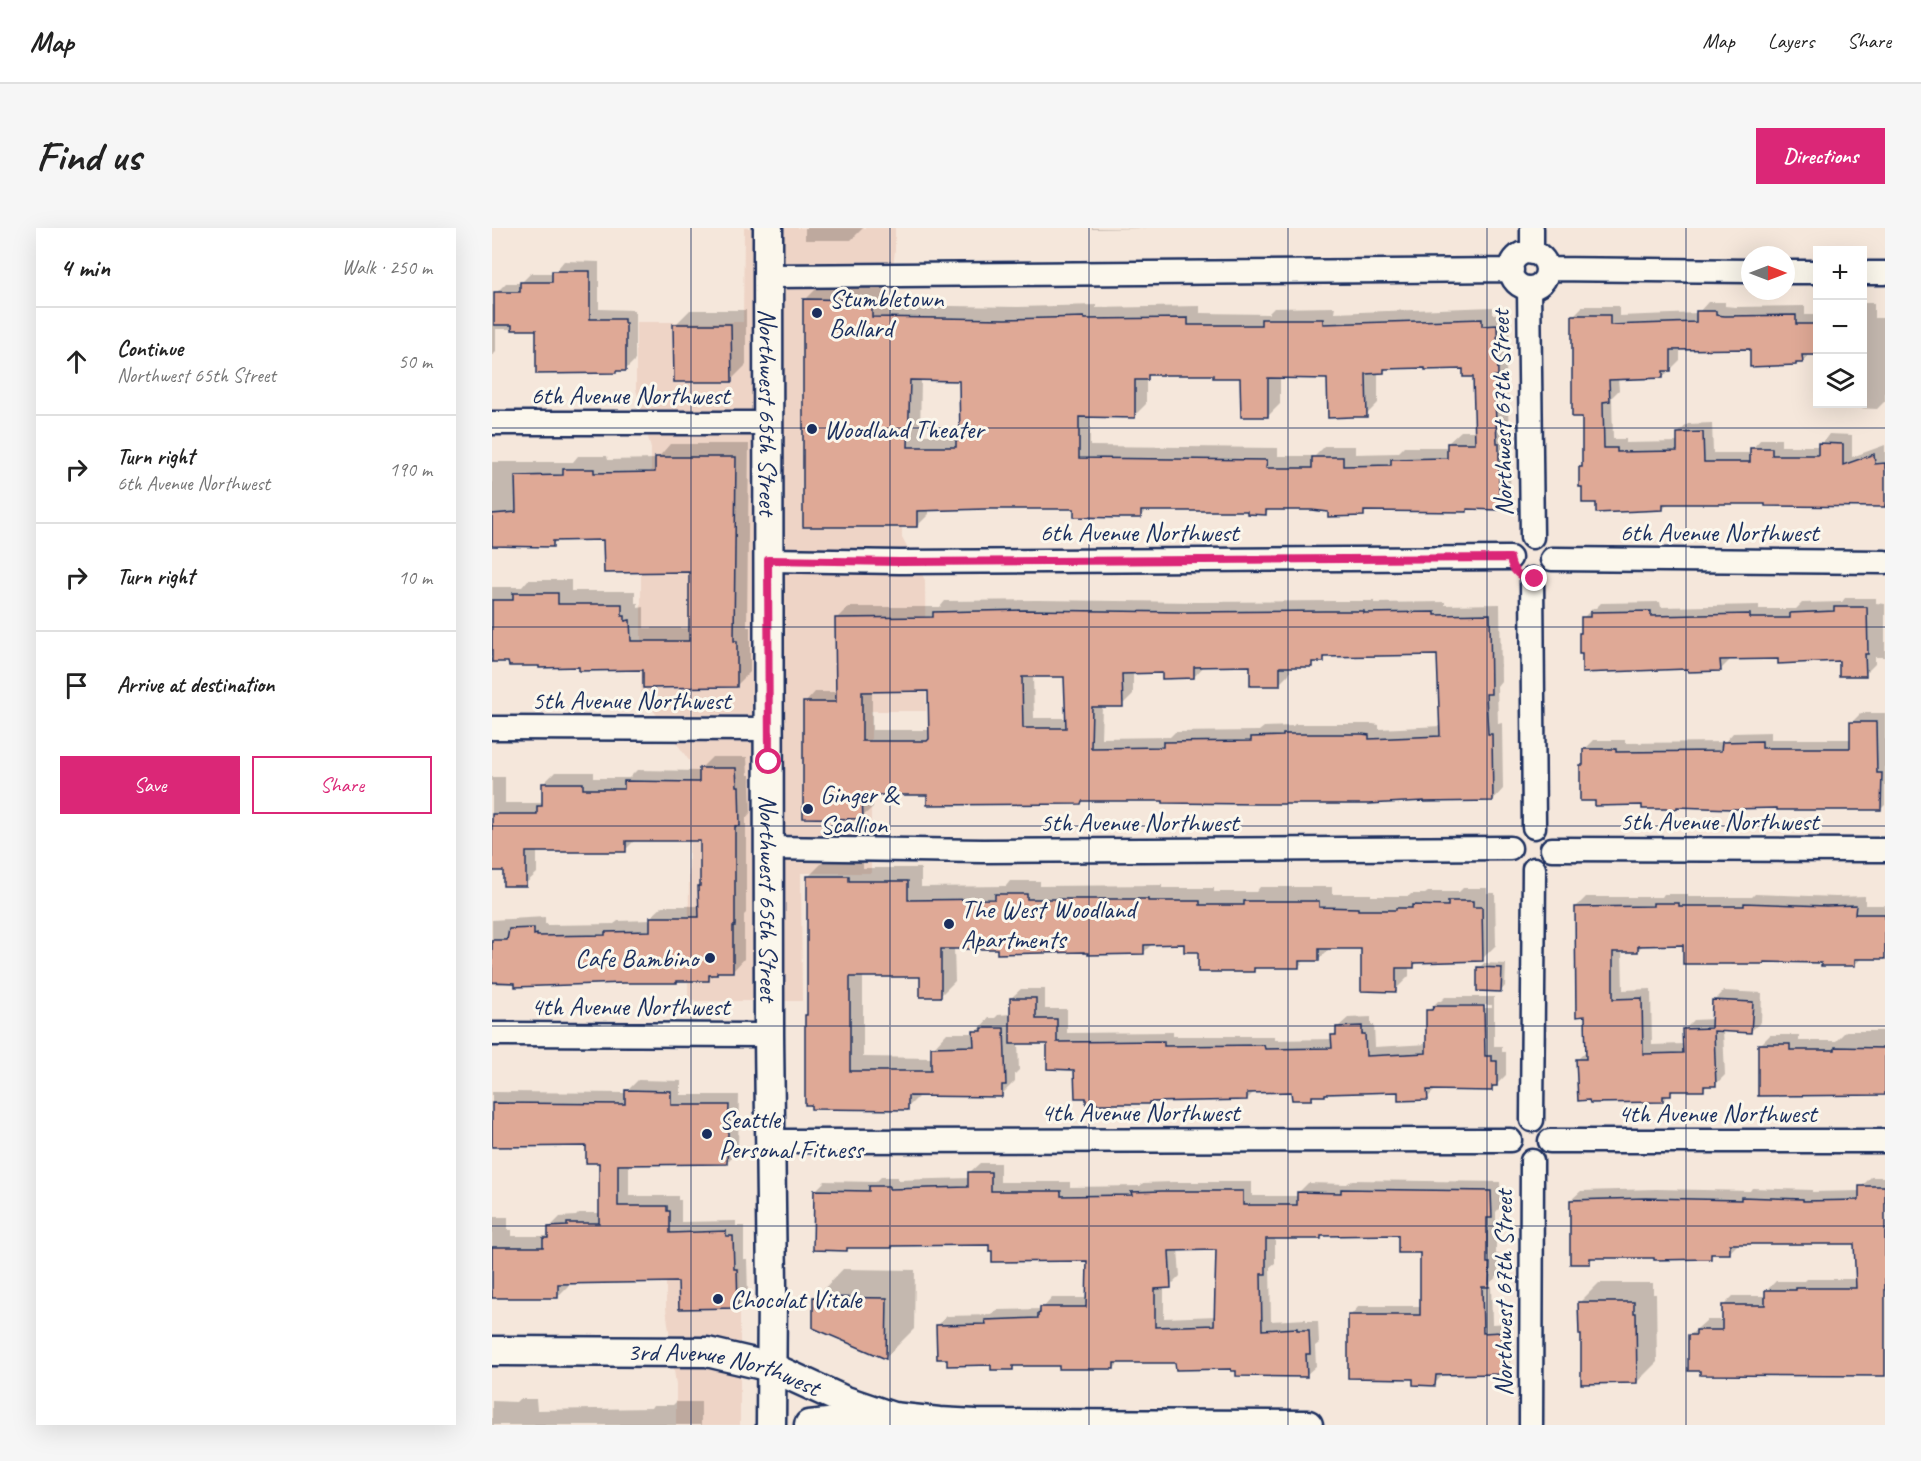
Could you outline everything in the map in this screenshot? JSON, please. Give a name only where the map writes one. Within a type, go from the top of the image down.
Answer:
[{"type":"street","name":"Northwest 65th Street","points":[[768,228],[771,1425]]},
{"type":"street","points":[[1532,228],[1540,261],[1543,281],[1534,288],[1529,288],[1517,283],[1513,278],[1512,270],[1517,257],[1527,253],[1540,261],[1741,271]]},
{"type":"street","points":[[769,276],[1512,270]]},
{"type":"street","points":[[1795,272],[1813,272]]},
{"type":"street","points":[[1867,273],[1885,273]]},
{"type":"street","name":"Northwest 67th Street","points":[[1529,288],[1532,537]]},
{"type":"street","name":"6th Avenue Northwest","points":[[492,423],[767,423]]},
{"type":"street","points":[[1532,537],[1542,540],[1548,546],[1552,559],[1547,572],[1542,576],[1528,579],[1516,573],[1510,558],[1513,547],[1519,541],[1532,537]]},
{"type":"street","name":"6th Avenue Northwest","points":[[768,560],[900,562],[1510,558]]},
{"type":"street","name":"6th Avenue Northwest","points":[[1552,559],[1885,562]]},
{"type":"street","points":[[1532,579],[1534,827]]},
{"type":"street","name":"5th Avenue Northwest","points":[[492,728],[769,729]]},
{"type":"street","points":[[1527,827],[1534,827],[1545,832],[1550,838],[1552,849],[1545,865],[1534,869],[1523,868],[1513,859],[1510,848],[1512,840],[1517,832],[1527,827]]},
{"type":"street","name":"5th Avenue Northwest","points":[[770,848],[983,851],[1510,848]]},
{"type":"street","name":"5th Avenue Northwest","points":[[1552,849],[1885,850]]},
{"type":"street","points":[[1532,1120],[1534,869]]},
{"type":"street","name":"4th Avenue Northwest","points":[[492,1034],[769,1035]]},
{"type":"street","points":[[1532,1120],[1545,1126],[1550,1141],[1544,1155],[1532,1161],[1515,1154],[1510,1140],[1518,1124],[1532,1120]]},
{"type":"street","name":"4th Avenue Northwest","points":[[771,1141],[1510,1140]]},
{"type":"street","name":"4th Avenue Northwest","points":[[1550,1141],[1885,1141]]},
{"type":"street","name":"Northwest 67th Street","points":[[1532,1161],[1532,1425]]},
{"type":"street","name":"3rd Avenue Northwest","points":[[492,1351],[707,1352],[771,1367],[843,1400],[893,1417],[939,1422],[1308,1425]]},
{"type":"street","points":[[809,1425],[893,1417]]},
{"type":"shaded area","points":[[744,228],[895,228],[889,302],[888,416],[903,417],[902,538],[925,580],[926,711],[871,711],[871,873],[801,873],[802,1001],[688,1001],[690,762],[641,693],[641,572],[651,572],[651,449],[636,389],[636,322],[743,322]]},
{"type":"shaded area","points":[[666,1268],[740,1268],[740,1425],[676,1425],[676,1385],[666,1308]]},
{"type":"building","points":[[552,271],[590,271],[590,319],[624,319],[626,323],[626,371],[536,374],[536,330],[512,330],[512,325],[494,325],[494,292],[520,292],[520,282],[552,282]]},
{"type":"building","points":[[803,299],[872,300],[872,317],[1188,318],[1188,325],[1261,325],[1261,319],[1323,319],[1323,324],[1482,319],[1482,326],[1497,325],[1498,376],[1494,376],[1497,443],[1499,443],[1499,510],[1364,511],[1364,516],[1328,517],[1328,512],[1312,510],[1266,510],[1266,515],[1247,514],[1247,511],[1141,511],[1141,518],[1120,518],[1074,517],[1074,509],[986,509],[917,511],[917,527],[803,527]],"holes":[[[1425,368],[1425,370],[1463,369],[1463,377],[1473,377],[1475,443],[1447,443],[1447,458],[1391,459],[1391,465],[1343,466],[1343,457],[1312,457],[1312,468],[1266,468],[1267,460],[1079,458],[1079,417],[1135,418],[1135,380],[1148,380],[1148,375],[1213,375],[1213,378],[1240,378],[1241,417],[1268,417],[1268,378],[1327,379],[1328,418],[1367,417],[1366,374],[1384,373],[1384,369]],[[910,380],[959,381],[960,440],[956,440],[956,447],[908,447]]]},
{"type":"building","points":[[1696,311],[1716,311],[1716,315],[1725,316],[1796,315],[1796,324],[1813,324],[1813,355],[1802,355],[1803,363],[1796,363],[1796,365],[1750,367],[1750,349],[1671,350],[1671,371],[1663,371],[1663,378],[1609,380],[1610,401],[1603,402],[1604,448],[1617,448],[1617,452],[1677,451],[1677,433],[1703,432],[1704,462],[1750,462],[1750,448],[1772,448],[1772,455],[1818,455],[1818,443],[1843,444],[1843,465],[1874,454],[1875,464],[1885,463],[1885,507],[1663,504],[1663,510],[1596,513],[1596,503],[1582,503],[1579,467],[1582,467],[1582,417],[1572,417],[1572,315],[1610,315],[1610,325],[1696,322]]},
{"type":"building","points":[[673,324],[731,324],[732,382],[674,382]]},
{"type":"building","points":[[655,457],[736,457],[734,641],[737,641],[737,687],[643,688],[643,670],[579,671],[579,667],[539,668],[539,666],[509,666],[508,662],[492,662],[492,600],[513,600],[513,593],[558,593],[558,604],[622,604],[622,616],[625,616],[625,621],[630,620],[631,641],[689,641],[689,572],[604,573],[603,540],[553,541],[553,547],[492,546],[492,514],[516,512],[515,476],[563,475],[563,469],[594,469],[594,473],[655,472]]},
{"type":"building","points":[[1834,607],[1867,607],[1866,676],[1839,676],[1839,661],[1778,664],[1778,659],[1720,660],[1721,671],[1688,672],[1687,669],[1582,673],[1582,654],[1579,654],[1581,617],[1590,617],[1590,612],[1651,611],[1651,616],[1750,614],[1750,618],[1790,618],[1790,613],[1834,611]]},
{"type":"building","points":[[1364,611],[1364,613],[1435,612],[1435,615],[1490,614],[1491,694],[1486,694],[1488,734],[1492,734],[1493,801],[1257,804],[1082,801],[1081,804],[927,805],[927,795],[862,795],[863,819],[803,818],[803,702],[836,702],[835,618],[933,617],[933,612]],"holes":[[[1437,655],[1440,736],[1369,739],[1369,735],[1362,734],[1283,734],[1283,736],[1251,737],[1251,741],[1163,742],[1163,747],[1091,748],[1092,707],[1123,707],[1122,674],[1162,673],[1162,679],[1194,678],[1194,667],[1250,666],[1250,686],[1280,686],[1280,667],[1312,667],[1312,662],[1324,662],[1324,657]],[[1022,677],[1064,677],[1066,728],[1023,728]],[[928,691],[929,739],[927,741],[862,741],[862,692]]]},
{"type":"building","points":[[1850,722],[1876,722],[1877,773],[1882,773],[1881,810],[1677,807],[1677,809],[1642,809],[1642,805],[1595,806],[1595,801],[1580,801],[1580,765],[1583,765],[1583,749],[1616,749],[1616,752],[1721,751],[1722,742],[1762,741],[1762,748],[1850,748]]},
{"type":"building","points":[[699,768],[736,768],[737,786],[739,786],[740,826],[735,826],[733,972],[717,972],[717,975],[709,975],[709,981],[677,981],[677,983],[515,987],[515,983],[492,982],[492,940],[507,940],[509,929],[534,928],[534,935],[537,934],[537,936],[605,935],[605,932],[650,931],[650,917],[699,917],[700,841],[626,841],[626,852],[526,852],[526,886],[503,886],[503,871],[492,871],[492,814],[537,814],[537,806],[542,806],[542,783],[583,783],[583,789],[624,789],[624,781],[699,782]]},
{"type":"building","points":[[807,876],[849,876],[849,881],[908,881],[908,900],[995,899],[995,894],[1027,894],[1027,899],[1148,899],[1148,901],[1200,901],[1200,905],[1244,905],[1244,901],[1319,901],[1319,907],[1358,908],[1358,910],[1396,910],[1396,908],[1412,908],[1412,905],[1448,906],[1448,901],[1473,901],[1473,907],[1482,907],[1483,961],[1414,963],[1414,968],[1396,968],[1396,992],[1361,991],[1361,949],[1319,949],[1319,961],[1299,961],[1299,968],[1254,968],[1254,972],[1198,972],[1198,952],[1184,952],[1184,944],[1144,945],[1144,954],[1088,955],[1084,952],[997,954],[997,949],[941,949],[941,997],[920,997],[920,977],[850,977],[850,1071],[931,1071],[931,1047],[974,1046],[973,1031],[982,1031],[982,1028],[1004,1028],[1006,1085],[1002,1085],[1002,1097],[908,1096],[908,1110],[811,1109],[811,1105],[805,1105]]},
{"type":"building","points":[[1653,903],[1679,903],[1679,906],[1744,906],[1744,903],[1856,905],[1855,914],[1885,914],[1885,959],[1855,959],[1855,966],[1764,962],[1764,964],[1683,964],[1683,945],[1638,946],[1638,952],[1613,952],[1613,999],[1642,998],[1643,1054],[1683,1053],[1682,1029],[1711,1028],[1712,1000],[1753,1002],[1751,1033],[1714,1031],[1716,1086],[1704,1086],[1704,1091],[1671,1091],[1671,1096],[1663,1096],[1663,1102],[1590,1103],[1589,1100],[1578,1101],[1576,1059],[1586,1059],[1585,1016],[1576,1017],[1575,907],[1653,906]]},
{"type":"building","points":[[1477,967],[1502,968],[1501,992],[1477,991]]},
{"type":"building","points":[[1010,998],[1036,998],[1036,1019],[1057,1019],[1057,1042],[1164,1041],[1164,1046],[1264,1045],[1265,1049],[1332,1048],[1331,1035],[1336,1035],[1336,1027],[1362,1026],[1362,1034],[1365,1034],[1366,1056],[1426,1053],[1426,1010],[1432,1010],[1434,1006],[1484,1006],[1485,1056],[1492,1056],[1492,1061],[1497,1061],[1497,1086],[1492,1086],[1492,1091],[1427,1090],[1428,1100],[1398,1101],[1398,1092],[1325,1094],[1325,1096],[1312,1096],[1312,1100],[1292,1100],[1291,1092],[1247,1093],[1247,1100],[1086,1104],[1086,1098],[1075,1098],[1074,1070],[1047,1069],[1047,1044],[1010,1044]]},
{"type":"building","points":[[1758,1044],[1790,1044],[1790,1050],[1835,1050],[1835,1047],[1885,1048],[1885,1095],[1758,1096]]},
{"type":"building","points":[[625,1090],[671,1091],[671,1105],[729,1105],[727,1164],[618,1165],[618,1206],[667,1206],[667,1211],[670,1211],[670,1233],[726,1231],[726,1236],[733,1236],[738,1308],[679,1309],[678,1282],[558,1284],[558,1298],[492,1298],[492,1247],[543,1247],[543,1238],[548,1238],[548,1227],[567,1226],[567,1223],[599,1223],[599,1163],[586,1163],[586,1146],[492,1147],[492,1103],[625,1104]]},
{"type":"building","points":[[968,1172],[991,1172],[991,1191],[1061,1191],[1061,1196],[1132,1195],[1131,1192],[1162,1191],[1243,1191],[1243,1205],[1297,1205],[1297,1192],[1341,1193],[1341,1189],[1491,1191],[1492,1218],[1487,1218],[1489,1287],[1482,1287],[1483,1333],[1501,1332],[1501,1374],[1436,1375],[1435,1386],[1413,1385],[1413,1379],[1348,1378],[1348,1315],[1420,1315],[1420,1253],[1398,1253],[1398,1235],[1266,1239],[1266,1274],[1261,1274],[1262,1330],[1297,1328],[1297,1330],[1309,1330],[1310,1354],[1306,1354],[1307,1377],[1236,1376],[1236,1371],[1231,1371],[1231,1369],[1176,1370],[1175,1363],[1114,1363],[1114,1369],[1013,1366],[1013,1370],[991,1370],[991,1365],[947,1366],[947,1359],[937,1359],[936,1325],[986,1324],[985,1320],[1038,1318],[1040,1307],[1086,1307],[1087,1261],[992,1262],[992,1251],[989,1251],[989,1245],[892,1246],[892,1248],[847,1248],[847,1251],[813,1250],[814,1190],[869,1191],[869,1186],[889,1186],[889,1189],[968,1187]],"holes":[[[1216,1250],[1214,1325],[1155,1327],[1155,1289],[1171,1288],[1169,1251]]]},
{"type":"building","points":[[1859,1186],[1885,1186],[1885,1376],[1700,1375],[1700,1371],[1688,1371],[1688,1335],[1696,1335],[1696,1330],[1722,1330],[1722,1305],[1765,1305],[1765,1290],[1856,1288],[1854,1244],[1730,1244],[1730,1254],[1711,1254],[1711,1259],[1590,1258],[1590,1264],[1570,1264],[1570,1200],[1646,1198],[1741,1200],[1741,1197],[1803,1199],[1803,1201],[1859,1200]]},
{"type":"building","points":[[813,1297],[887,1298],[886,1359],[813,1328]]},
{"type":"building","points":[[1578,1302],[1634,1302],[1637,1383],[1581,1384]]},
{"type":"place","name":"Stumbletown Ballard","points":[[817,313]]},
{"type":"place","name":"Woodland Theater","points":[[812,429]]},
{"type":"place","name":"Ginger & Scallion","points":[[808,809]]},
{"type":"place","name":"The West Woodland Apartments","points":[[949,924]]},
{"type":"place","name":"Cafe Bambino","points":[[710,958]]},
{"type":"place","name":"Seattle Personal Fitness","points":[[707,1134]]},
{"type":"place","name":"Chocolat Vitale","points":[[718,1299]]},
{"type":"route","points":[[769,762],[768,560],[900,562],[1510,558],[1516,573],[1528,579],[1535,579]]}]
